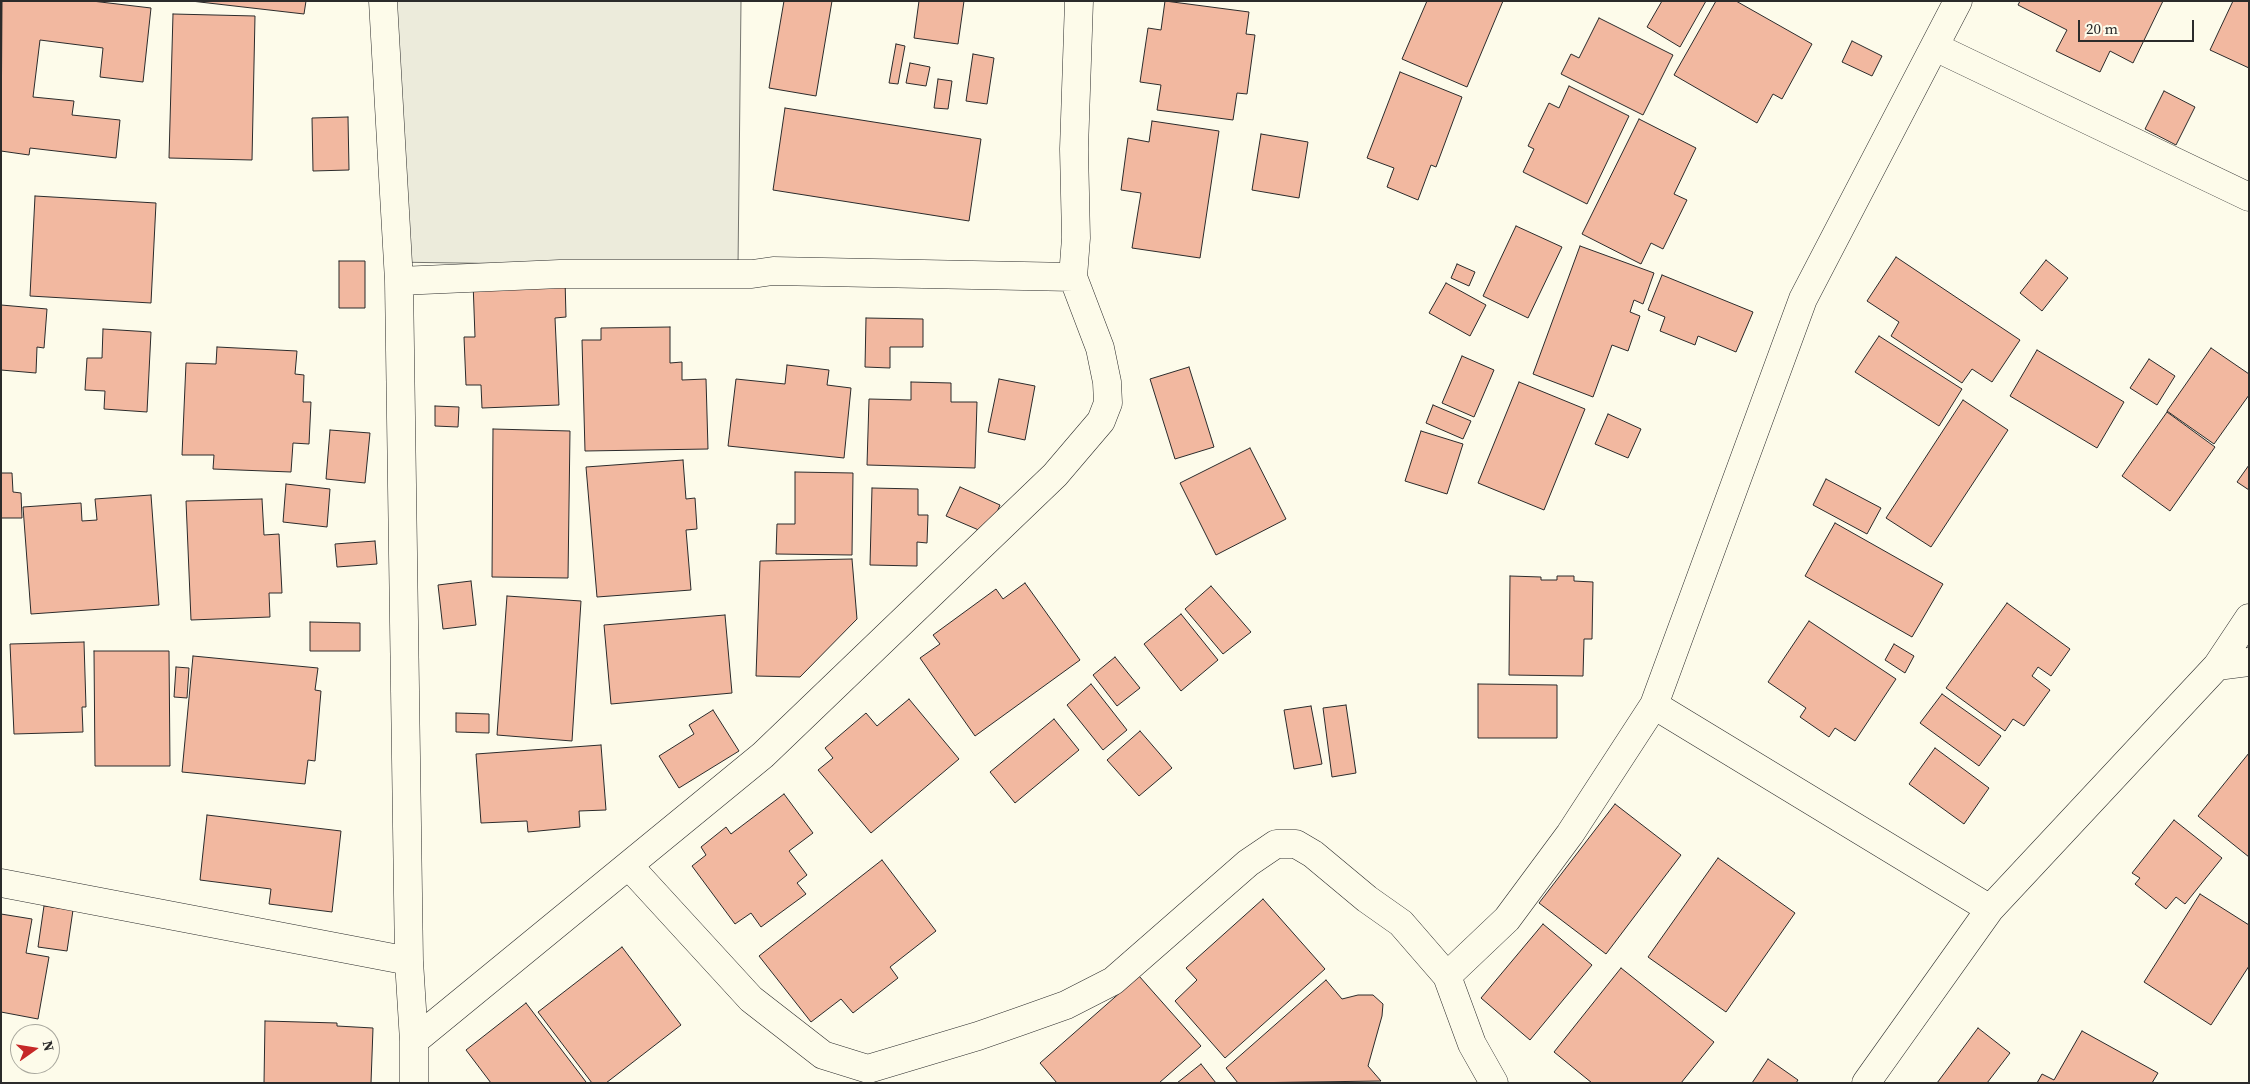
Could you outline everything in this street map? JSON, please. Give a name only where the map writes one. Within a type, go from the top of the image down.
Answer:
[{"type":"street","points":[[383,1],[399,281],[409,961],[414,1041],[414,1083]]},
{"type":"street","points":[[414,1041],[763,755],[1056,475],[1101,421],[1108,403],[1107,382],[1100,348],[1074,278],[1076,238],[1074,149],[1079,1]]},
{"type":"street","points":[[1447,976],[1507,919],[1570,834],[1654,705],[1803,299],[1958,1]]},
{"type":"street","points":[[1935,47],[2249,196]]},
{"type":"street","points":[[399,281],[560,274],[752,274],[774,271],[1074,278]]},
{"type":"street","points":[[1866,1083],[1990,909],[2217,666],[2249,618]]},
{"type":"street","points":[[2217,666],[2249,662]]},
{"type":"street","points":[[1654,705],[1990,909]]},
{"type":"street","points":[[629,866],[752,999],[823,1055],[868,1069],[1013,1024],[1066,1004],[1113,980],[1248,863],[1276,844],[1296,844],[1313,854],[1367,899],[1401,923],[1447,976],[1472,1044],[1494,1083]]},
{"type":"street","points":[[1,883],[409,961]]},
{"type":"shaded area","points":[[392,1],[741,1],[738,267],[389,262]]},
{"type":"building","points":[[2,1],[92,1],[151,8],[143,82],[100,77],[103,48],[40,40],[33,97],[74,101],[72,115],[120,120],[116,158],[30,148],[29,155],[1,151]]},
{"type":"building","points":[[191,1],[306,1],[304,14]]},
{"type":"building","points":[[784,1],[832,1],[816,96],[769,88]]},
{"type":"building","points":[[919,1],[964,1],[958,44],[914,38]]},
{"type":"building","points":[[1165,1],[1249,12],[1246,34],[1255,35],[1247,94],[1237,93],[1233,120],[1157,110],[1161,85],[1140,82],[1148,28],[1161,30]]},
{"type":"building","points":[[1427,1],[1503,1],[1467,87],[1402,59]]},
{"type":"building","points":[[1662,1],[1706,1],[1680,47],[1647,27]]},
{"type":"building","points":[[1716,1],[1736,1],[1812,44],[1782,99],[1773,94],[1757,123],[1674,75]]},
{"type":"building","points":[[2020,1],[2163,1],[2133,63],[2110,51],[2100,72],[2056,51],[2067,30],[2018,5]]},
{"type":"building","points":[[2233,1],[2249,1],[2249,68],[2210,50]]},
{"type":"building","points":[[173,14],[255,16],[252,160],[169,158]]},
{"type":"building","points":[[1599,18],[1673,55],[1643,115],[1561,74],[1571,54],[1579,58]]},
{"type":"building","points":[[1852,41],[1882,56],[1872,76],[1842,62]]},
{"type":"building","points":[[896,44],[905,46],[898,84],[889,83]]},
{"type":"building","points":[[973,54],[994,58],[987,104],[966,101]]},
{"type":"building","points":[[910,63],[930,67],[926,86],[906,83]]},
{"type":"building","points":[[1400,72],[1462,97],[1436,167],[1431,165],[1418,200],[1387,187],[1394,168],[1367,158]]},
{"type":"building","points":[[938,79],[952,81],[948,109],[934,108]]},
{"type":"building","points":[[1569,86],[1629,116],[1587,204],[1523,172],[1534,149],[1528,146],[1549,103],[1559,108]]},
{"type":"building","points":[[2164,91],[2195,107],[2176,145],[2145,129]]},
{"type":"building","points":[[785,108],[981,139],[969,221],[773,190]]},
{"type":"building","points":[[348,117],[349,170],[313,171],[312,118]]},
{"type":"building","points":[[1639,119],[1696,148],[1674,194],[1687,200],[1663,249],[1651,243],[1641,264],[1582,234]]},
{"type":"building","points":[[1152,121],[1219,131],[1200,258],[1132,248],[1141,193],[1121,190],[1128,138],[1149,142]]},
{"type":"building","points":[[1261,134],[1308,142],[1299,198],[1252,190]]},
{"type":"building","points":[[35,196],[156,203],[151,303],[30,296]]},
{"type":"building","points":[[1516,226],[1562,247],[1528,318],[1483,296]]},
{"type":"building","points":[[1580,246],[1654,273],[1643,304],[1634,300],[1630,312],[1640,316],[1628,351],[1612,345],[1593,397],[1533,374]]},
{"type":"building","points":[[1896,257],[2020,340],[1992,382],[1972,369],[1962,383],[1891,336],[1899,322],[1867,301]]},
{"type":"building","points":[[2046,260],[2068,278],[2042,311],[2020,293]]},
{"type":"building","points":[[339,261],[365,261],[365,308],[339,308]]},
{"type":"building","points":[[1457,264],[1475,272],[1469,286],[1451,278]]},
{"type":"building","points":[[1662,275],[1753,312],[1736,352],[1698,336],[1695,345],[1660,331],[1665,317],[1648,310]]},
{"type":"building","points":[[565,279],[566,317],[555,318],[559,405],[482,408],[481,385],[466,385],[464,337],[475,337],[473,282]]},
{"type":"building","points":[[1446,283],[1486,305],[1470,336],[1429,313]]},
{"type":"building","points":[[1,305],[47,309],[44,348],[37,347],[36,373],[1,370]]},
{"type":"building","points":[[866,318],[923,319],[923,347],[890,347],[890,368],[865,367]]},
{"type":"building","points":[[670,327],[670,363],[682,362],[682,380],[706,379],[708,449],[585,451],[582,340],[601,340],[601,328]]},
{"type":"building","points":[[103,329],[151,332],[147,412],[104,409],[105,391],[85,390],[87,358],[102,358]]},
{"type":"building","points":[[1879,336],[1962,389],[1939,426],[1855,372]]},
{"type":"building","points":[[217,347],[297,351],[295,374],[304,375],[303,402],[311,402],[309,444],[293,443],[291,472],[213,469],[214,455],[182,455],[186,363],[216,364]]},
{"type":"building","points":[[2211,348],[2249,374],[2249,395],[2214,444],[2167,411]]},
{"type":"building","points":[[2037,350],[2124,402],[2097,448],[2010,396]]},
{"type":"building","points":[[1462,356],[1494,370],[1474,417],[1442,403]]},
{"type":"building","points":[[2149,359],[2175,376],[2157,405],[2130,388]]},
{"type":"building","points":[[787,365],[829,370],[827,385],[851,388],[844,458],[728,446],[736,379],[785,384]]},
{"type":"building","points":[[1189,367],[1214,447],[1175,459],[1150,379]]},
{"type":"building","points":[[999,379],[1035,386],[1025,440],[988,432]]},
{"type":"building","points":[[911,382],[951,383],[951,402],[977,402],[975,468],[867,465],[869,399],[911,400]]},
{"type":"building","points":[[1519,382],[1585,409],[1544,510],[1478,483]]},
{"type":"building","points":[[1963,400],[2008,430],[1931,547],[1886,518]]},
{"type":"building","points":[[1433,405],[1471,421],[1463,439],[1426,423]]},
{"type":"building","points":[[435,406],[459,407],[458,427],[435,426]]},
{"type":"building","points":[[2167,412],[2215,447],[2170,511],[2122,476]]},
{"type":"building","points":[[1608,414],[1641,429],[1628,458],[1595,444]]},
{"type":"building","points":[[493,429],[570,431],[568,578],[492,577]]},
{"type":"building","points":[[330,430],[370,433],[365,483],[326,479]]},
{"type":"building","points":[[1421,431],[1463,444],[1447,494],[1405,481]]},
{"type":"building","points":[[1250,448],[1286,519],[1216,555],[1180,483]]},
{"type":"building","points":[[683,460],[686,499],[695,498],[697,529],[686,530],[691,590],[597,597],[586,467]]},
{"type":"building","points":[[2249,465],[2249,490],[2237,482]]},
{"type":"building","points":[[795,472],[853,473],[852,555],[776,554],[777,524],[795,524]]},
{"type":"building","points":[[1,473],[12,473],[13,492],[21,493],[22,518],[1,518]]},
{"type":"building","points":[[1826,479],[1881,508],[1867,534],[1813,505]]},
{"type":"building","points":[[286,484],[330,489],[327,527],[283,522]]},
{"type":"building","points":[[960,487],[1000,505],[988,534],[946,516]]},
{"type":"building","points":[[872,488],[918,489],[918,515],[928,515],[927,543],[917,542],[917,566],[870,565]]},
{"type":"building","points":[[151,495],[159,605],[31,614],[23,507],[81,503],[82,521],[97,520],[95,499]]},
{"type":"building","points":[[262,499],[264,535],[279,534],[282,593],[269,593],[270,617],[191,620],[186,501]]},
{"type":"building","points":[[1835,523],[1943,584],[1912,637],[1805,576]]},
{"type":"building","points":[[375,541],[377,564],[337,567],[335,544]]},
{"type":"building","points":[[852,559],[857,619],[800,677],[756,676],[760,561]]},
{"type":"building","points":[[1510,576],[1541,577],[1541,580],[1557,580],[1557,576],[1574,576],[1574,581],[1593,582],[1592,639],[1584,639],[1583,676],[1509,675]]},
{"type":"building","points":[[471,581],[476,625],[443,629],[438,585]]},
{"type":"building","points":[[1025,583],[1080,660],[975,736],[920,658],[940,644],[933,635],[996,589],[1003,599]]},
{"type":"building","points":[[1211,586],[1251,632],[1223,654],[1185,609]]},
{"type":"building","points":[[507,596],[581,601],[572,741],[497,735]]},
{"type":"building","points":[[2007,603],[2070,649],[2051,676],[2038,667],[2032,676],[2050,690],[2024,726],[2013,719],[2005,731],[1946,688]]},
{"type":"building","points":[[1181,614],[1218,660],[1181,691],[1144,644]]},
{"type":"building","points":[[725,615],[732,693],[611,704],[604,625]]},
{"type":"building","points":[[1809,621],[1896,679],[1855,741],[1835,728],[1829,737],[1800,717],[1806,708],[1768,682]]},
{"type":"building","points":[[310,622],[360,623],[360,651],[310,651]]},
{"type":"building","points":[[84,642],[86,707],[82,707],[83,732],[14,734],[10,644]]},
{"type":"building","points":[[1894,644],[1914,656],[1905,673],[1885,660]]},
{"type":"building","points":[[94,651],[169,651],[170,766],[95,766]]},
{"type":"building","points":[[193,656],[318,668],[315,690],[321,691],[315,761],[308,760],[305,784],[182,772]]},
{"type":"building","points":[[1115,657],[1140,688],[1117,706],[1093,675]]},
{"type":"building","points":[[176,667],[189,668],[187,698],[174,697]]},
{"type":"building","points":[[1091,684],[1127,730],[1103,750],[1067,705]]},
{"type":"building","points":[[1478,684],[1557,685],[1557,738],[1478,738]]},
{"type":"building","points":[[1942,694],[2001,736],[1979,766],[1920,723]]},
{"type":"building","points":[[909,699],[959,759],[871,833],[818,770],[833,758],[825,748],[866,713],[877,726]]},
{"type":"building","points":[[1346,705],[1356,773],[1332,777],[1323,708]]},
{"type":"building","points":[[1311,706],[1322,764],[1294,769],[1284,710]]},
{"type":"building","points":[[713,710],[739,751],[679,788],[659,756],[694,734],[689,725]]},
{"type":"building","points":[[456,713],[489,714],[489,733],[456,732]]},
{"type":"building","points":[[1054,719],[1079,750],[1015,803],[990,772]]},
{"type":"building","points":[[1140,731],[1172,768],[1139,796],[1107,760]]},
{"type":"building","points":[[601,745],[606,810],[579,811],[580,827],[528,832],[527,821],[481,823],[476,754]]},
{"type":"building","points":[[1935,748],[1989,788],[1964,824],[1909,784]]},
{"type":"building","points":[[2249,753],[2249,857],[2198,816]]},
{"type":"building","points":[[784,794],[813,833],[789,851],[807,875],[797,883],[806,894],[761,927],[751,913],[735,924],[692,866],[706,855],[701,847],[726,827],[731,834]]},
{"type":"building","points":[[1615,804],[1681,855],[1606,954],[1539,903]]},
{"type":"building","points":[[207,815],[341,831],[332,912],[269,904],[271,889],[200,880]]},
{"type":"building","points":[[2174,820],[2222,858],[2185,904],[2176,897],[2166,909],[2135,884],[2140,878],[2132,873]]},
{"type":"building","points":[[1718,858],[1795,913],[1726,1012],[1648,957]]},
{"type":"building","points":[[882,860],[936,931],[890,967],[898,978],[853,1013],[841,999],[811,1022],[759,956]]},
{"type":"building","points":[[2200,894],[2249,925],[2249,966],[2211,1025],[2144,982]]},
{"type":"building","points":[[1263,899],[1325,969],[1225,1058],[1175,1001],[1197,980],[1186,968]]},
{"type":"building","points":[[44,906],[73,910],[67,951],[38,947]]},
{"type":"building","points":[[1,914],[32,919],[26,953],[49,957],[38,1019],[1,1012]]},
{"type":"building","points":[[1543,924],[1592,965],[1530,1040],[1481,998]]},
{"type":"building","points":[[622,947],[681,1025],[606,1083],[592,1083],[538,1012]]},
{"type":"building","points":[[1621,968],[1714,1042],[1681,1083],[1592,1083],[1554,1052]]},
{"type":"building","points":[[1139,976],[1201,1046],[1159,1083],[1057,1083],[1040,1063]]},
{"type":"building","points":[[1326,980],[1342,999],[1358,995],[1373,995],[1383,1004],[1382,1016],[1368,1066],[1381,1081],[1238,1083],[1226,1068]]},
{"type":"building","points":[[526,1003],[586,1082],[491,1083],[466,1050]]},
{"type":"building","points":[[265,1021],[337,1023],[337,1026],[373,1028],[371,1083],[264,1083]]},
{"type":"building","points":[[1978,1028],[2010,1053],[1987,1083],[1937,1083]]},
{"type":"building","points":[[2082,1031],[2158,1073],[2152,1083],[2037,1083],[2042,1074],[2054,1080]]},
{"type":"building","points":[[1768,1059],[1798,1080],[1796,1083],[1752,1083]]},
{"type":"building","points":[[1201,1064],[1216,1083],[1177,1083]]}]
